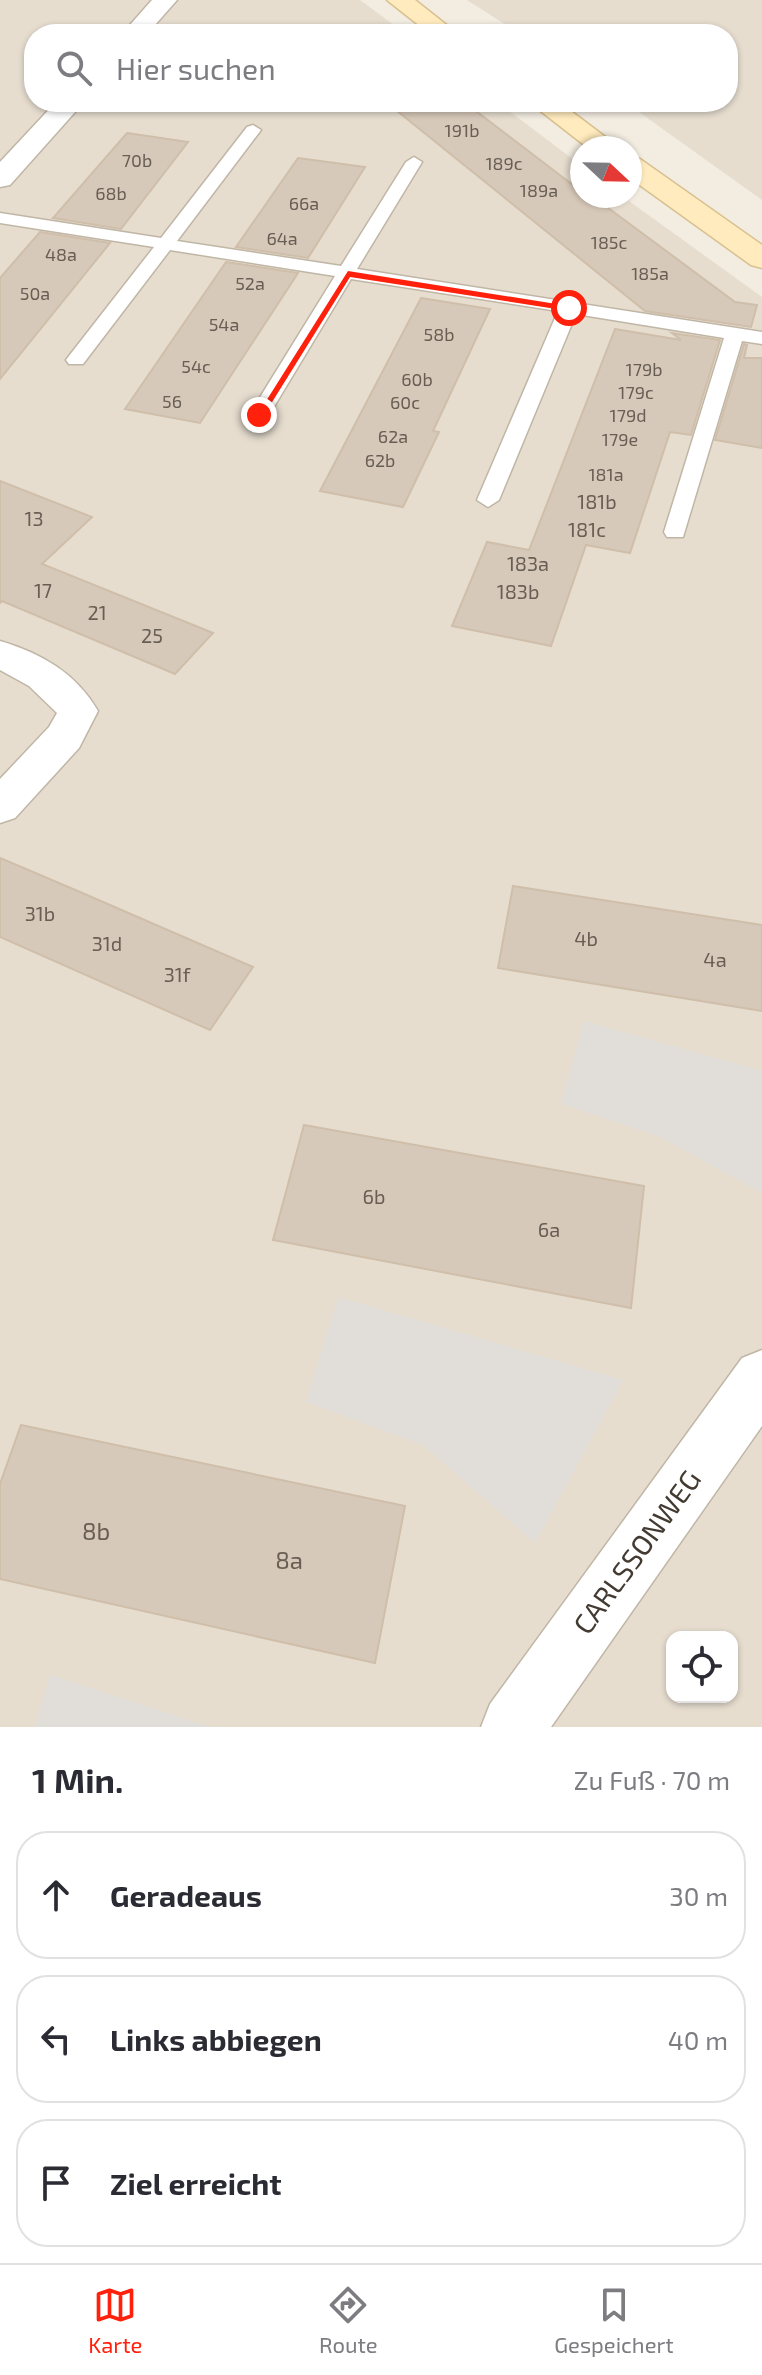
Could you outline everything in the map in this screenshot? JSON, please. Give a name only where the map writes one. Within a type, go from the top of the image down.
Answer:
[{"type":"street","points":[[143,24],[165,0]]},
{"type":"street","points":[[399,0],[432,24]]},
{"type":"street","points":[[0,179],[62,112]]},
{"type":"street","points":[[556,112],[589,136]]},
{"type":"street","points":[[642,174],[762,259]]},
{"type":"street","points":[[0,655],[38,670],[63,691],[78,711],[64,737],[0,807]]},
{"type":"street","name":"CARLSSONWEG","points":[[513,1727],[762,1378]]},
{"type":"lane","points":[[76,360],[253,130]]},
{"type":"lane","points":[[259,415],[414,162]]},
{"type":"lane","points":[[0,218],[762,338]]},
{"type":"lane","points":[[488,500],[569,308]]},
{"type":"lane","points":[[675,532],[735,334]]},
{"type":"shaded area","points":[[0,0],[360,0],[392,24],[24,24],[24,112],[510,112],[570,157],[570,208],[639,208],[762,297],[762,1727],[0,1727]]},
{"type":"shaded area","points":[[467,0],[762,0],[762,200],[639,112],[738,112],[738,24],[504,24]]},
{"type":"shaded area","points":[[584,1021],[762,1071],[762,1193],[660,1137],[561,1104]]},
{"type":"shaded area","points":[[338,1297],[623,1380],[535,1543],[423,1445],[306,1402]]},
{"type":"shaded area","points":[[50,1675],[211,1727],[35,1727]]},
{"type":"building","points":[[398,112],[477,112],[570,183],[570,208],[608,208],[735,302],[757,305],[751,327],[645,311]]},
{"type":"building","points":[[127,133],[188,142],[121,229],[53,218]]},
{"type":"building","points":[[298,158],[365,167],[308,258],[236,247]]},
{"type":"building","points":[[40,232],[110,243],[0,379],[0,278]]},
{"type":"building","points":[[226,262],[298,273],[200,423],[125,409]]},
{"type":"building","points":[[421,298],[490,309],[433,431],[439,432],[403,507],[320,491]]},
{"type":"building","points":[[615,329],[681,340],[672,333],[720,340],[691,435],[670,432],[630,553],[586,545],[551,646],[452,626],[487,542],[529,550]]},
{"type":"building","points":[[744,344],[747,345],[744,358],[762,358],[762,448],[715,440]]},
{"type":"building","points":[[0,481],[92,517],[42,564],[213,633],[175,674],[2,601],[0,603]]},
{"type":"building","points":[[0,858],[253,967],[210,1030],[0,937]]},
{"type":"building","points":[[513,886],[762,925],[762,1011],[498,968]]},
{"type":"building","points":[[304,1125],[644,1186],[631,1308],[273,1240]]},
{"type":"building","points":[[21,1425],[405,1506],[375,1663],[0,1579],[0,1484]]},
{"type":"route","points":[[259,415],[348,274],[569,308]]}]
